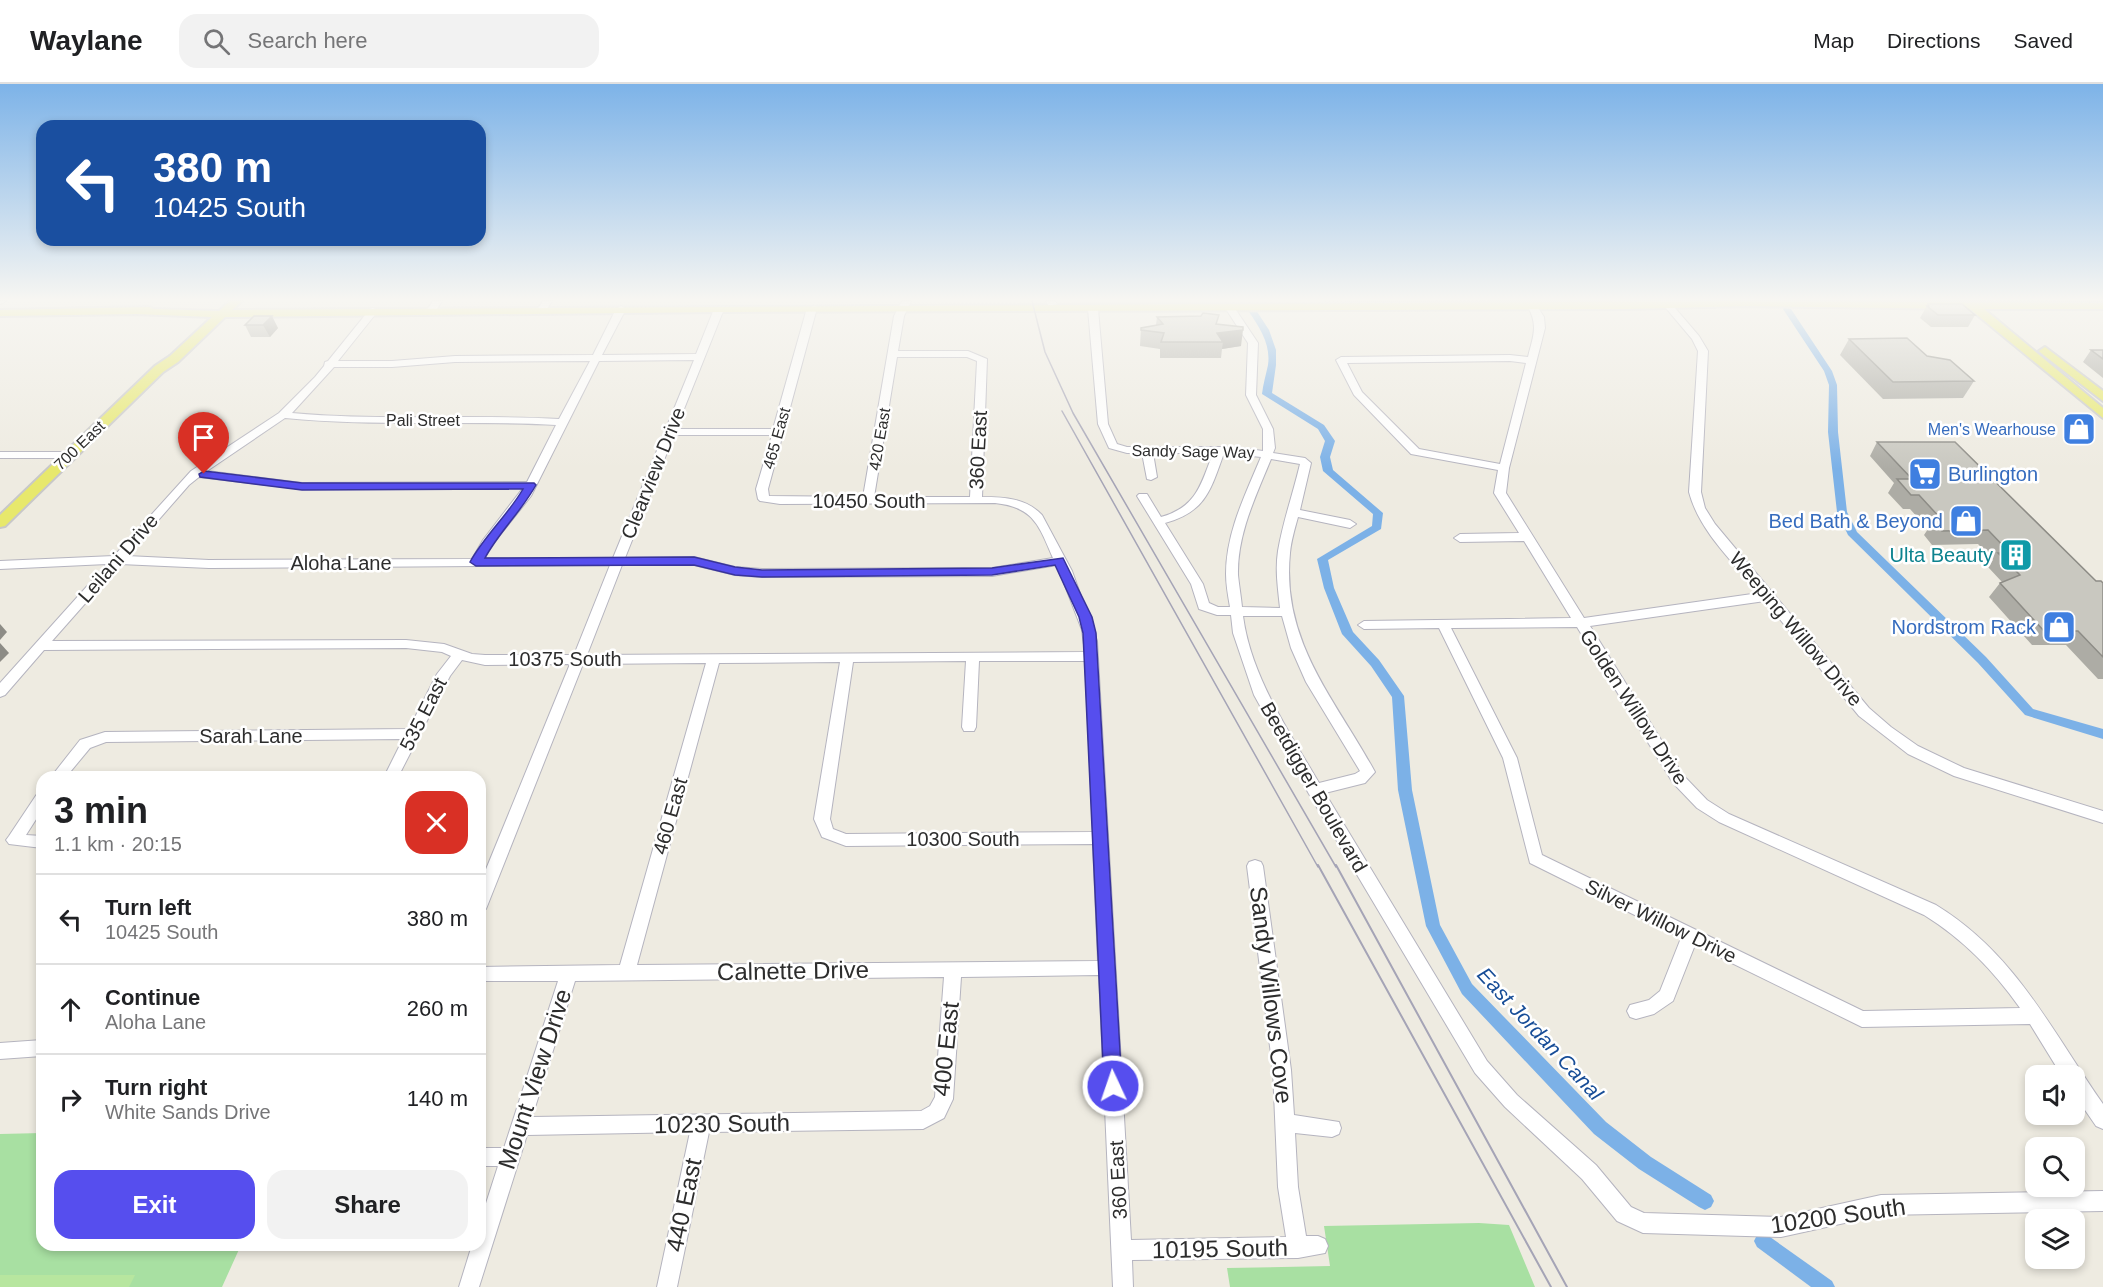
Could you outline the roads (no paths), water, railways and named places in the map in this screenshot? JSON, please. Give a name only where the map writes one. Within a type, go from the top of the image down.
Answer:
[{"type":"main road","name":"700 East","points":[[0,523],[159,369],[176,357]]},
{"type":"main road","points":[[2039,357],[2103,414]]},
{"type":"main road","points":[[2050,357],[2103,397]]},
{"type":"street","name":"Leilani Drive","points":[[0,692],[195,473],[283,415],[334,357]]},
{"type":"street","points":[[328,364],[392,364],[443,359],[685,357]]},
{"type":"street","name":"Clearview Drive","points":[[486,889],[699,357]]},
{"type":"street","name":"465 East","points":[[764,499],[762,489],[799,357]]},
{"type":"street","name":"420 East","points":[[868,501],[892,357]]},
{"type":"street","name":"360 East","points":[[979,357],[983,361],[976,500],[1005,501],[1030,509],[1038,518],[1086,617],[1091,656],[1123,1287]]},
{"type":"street","name":"Sandy Sage Way","points":[[1098,357],[1106,435],[1111,444],[1119,449],[1268,453],[1305,461],[1306,470],[1292,512]]},
{"type":"street","name":"Beetdigger Boulevard","points":[[1254,357],[1250,390],[1254,405],[1270,433],[1268,453],[1242,516],[1235,542],[1232,574],[1235,612],[1245,653],[1261,694],[1314,790],[1481,1067],[1510,1101],[1572,1155],[1615,1205]]},
{"type":"street","name":"Golden Willow Drive","points":[[1533,357],[1504,468],[1500,488],[1502,498],[1678,779],[1702,804],[1736,824],[1930,910],[1958,926],[1992,958],[2066,1065]]},
{"type":"street","name":"Weeping Willow Drive","points":[[1703,357],[1695,492],[1697,503],[1710,525],[1864,712],[1899,741],[1959,772],[2103,817]]},
{"type":"street","points":[[476,562],[487,543],[519,505],[596,358]]},
{"type":"street","points":[[1504,468],[1415,452],[1358,393],[1341,360],[1510,358],[1532,361]]},
{"type":"street","name":"Pali Street","points":[[283,415],[334,420],[501,419],[563,422]]},
{"type":"street","points":[[669,432],[778,432]]},
{"type":"street","points":[[1148,450],[1151,477]]},
{"type":"street","points":[[1158,521],[1181,516],[1196,505],[1220,450]]},
{"type":"street","points":[[3,458],[69,456]]},
{"type":"street","points":[[195,473],[309,486],[530,485]]},
{"type":"street","points":[[1143,496],[1197,584],[1203,606],[1213,611],[1287,612]]},
{"type":"street","name":"10450 South","points":[[764,499],[780,501],[976,500]]},
{"type":"street","points":[[1314,790],[1363,778],[1368,772],[1313,682],[1298,648],[1287,612],[1283,565],[1292,512],[1350,524]]},
{"type":"street","points":[[1460,538],[1526,537]]},
{"type":"street","name":"Aloha Lane","points":[[0,565],[116,560],[208,564],[682,561],[762,573],[985,572],[1059,561]]},
{"type":"street","points":[[1364,625],[1616,620],[1769,596]]},
{"type":"street","name":"Silver Willow Drive","points":[[1443,624],[1510,758],[1535,860],[1862,1019],[2033,1017]]},
{"type":"street","name":"10375 South","points":[[40,646],[406,644],[444,648],[485,660],[1091,656]]},
{"type":"street","name":"535 East","points":[[394,771],[444,674],[459,654]]},
{"type":"street","name":"10300 South","points":[[847,657],[822,819],[826,833],[846,840],[1101,838]]},
{"type":"street","points":[[969,727],[973,657]]},
{"type":"street","name":"460 East","points":[[626,973],[714,658]]},
{"type":"street","name":"Sarah Lane","points":[[63,771],[90,740],[112,737],[412,734]]},
{"type":"street","points":[[36,807],[14,840],[36,842]]},
{"type":"street","name":"Sandy Willows Cove","points":[[1255,866],[1282,1070],[1288,1187],[1308,1247]]},
{"type":"street","points":[[1636,1011],[1654,1006],[1666,996],[1690,936]]},
{"type":"street","name":"Calnette Drive","points":[[486,974],[1107,968]]},
{"type":"street","name":"400 East","points":[[923,1120],[937,1112],[944,1099],[953,970]]},
{"type":"street","name":"Mount View Drive","points":[[486,1233],[569,973]]},
{"type":"street","points":[[0,1052],[36,1049]]},
{"type":"street","name":"Golden Willow Drive","points":[[2085,1093],[2103,1120]]},
{"type":"street","name":"10230 South","points":[[520,1126],[923,1120]]},
{"type":"street","name":"Sandy Willows Cove","points":[[1286,1123],[1332,1128]]},
{"type":"street","name":"440 East","points":[[667,1287],[701,1124]]},
{"type":"street","points":[[486,1157],[510,1157]]},
{"type":"street","name":"10200 South","points":[[1615,1205],[1630,1218],[1643,1223],[1771,1228],[1796,1225],[1839,1212],[1881,1205],[2103,1201]]},
{"type":"street","name":"10195 South","points":[[1121,1250],[1308,1247]]},
{"type":"street","name":"Mount View Drive","points":[[469,1287],[480,1251]]},
{"type":"waterway","name":"East Jordan Canal","points":[[1272,357],[1267,394],[1321,427],[1330,441],[1325,457],[1328,471],[1378,513],[1377,527],[1322,559],[1329,588],[1348,634],[1375,663],[1398,696],[1405,790],[1433,926],[1467,989],[1600,1128],[1645,1163],[1705,1201]]},
{"type":"waterway","points":[[1819,357],[1828,371],[1833,385],[1833,432],[1842,512],[1852,533],[1982,660],[2029,712],[2103,734]]},
{"type":"waterway","name":"East Jordan Canal","points":[[1763,1241],[1826,1287]]},
{"type":"tram line","points":[[1047,357],[1073,413],[1336,867]]},
{"type":"tram line","points":[[1062,411],[1318,867]]},
{"type":"tram line","points":[[1318,865],[1551,1287]]},
{"type":"tram line","points":[[1336,865],[1567,1287]]},
{"type":"place","name":"Men's Wearhouse","points":[[2079,429]]},
{"type":"place","name":"Burlington","points":[[1925,474]]},
{"type":"place","name":"Bed Bath & Beyond","points":[[1966,521]]},
{"type":"place","name":"Ulta Beauty","points":[[2016,555]]},
{"type":"place","name":"Nordstrom Rack","points":[[2059,627]]}]
